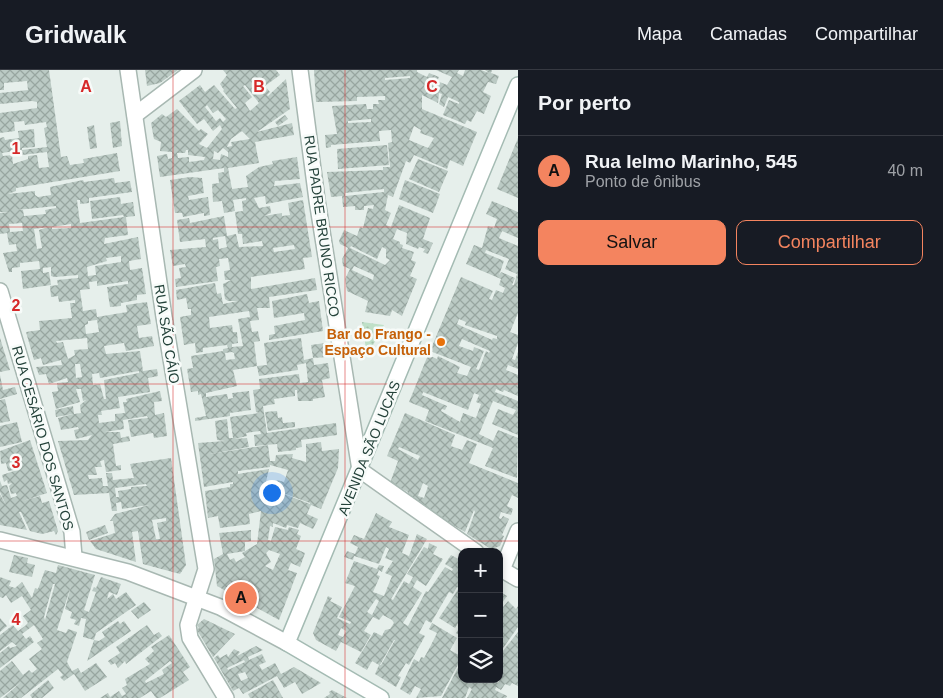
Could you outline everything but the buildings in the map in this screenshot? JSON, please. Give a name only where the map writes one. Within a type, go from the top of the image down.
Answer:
[{"type":"street","name":"RUA SÃO CÁIO","points":[[128,70],[164,317],[206,569],[188,625],[190,638],[226,698]]},
{"type":"street","points":[[135,115],[194,70]]},
{"type":"street","name":"RUA PADRE BRUNO RICCO","points":[[300,70],[317,200],[360,470]]},
{"type":"street","name":"AVENIDA SÃO LUCAS","points":[[287,644],[518,85]]},
{"type":"street","name":"RUA CESÁRIO DOS SANTOS","points":[[0,291],[72,532],[74,557]]},
{"type":"street","points":[[360,470],[470,548]]},
{"type":"street","points":[[503,563],[518,531]]},
{"type":"street","points":[[0,540],[128,572],[198,597],[287,644],[380,698]]},
{"type":"street","points":[[503,571],[518,579]]},
{"type":"green space","points":[[362,322],[384,325],[367,356]]},
{"type":"place","name":"Bar do Frango - Espaço Cultural","points":[[441,342]]},
{"type":"place","name":"Rua Ielmo Marinho, 545","points":[[241,598]]}]
